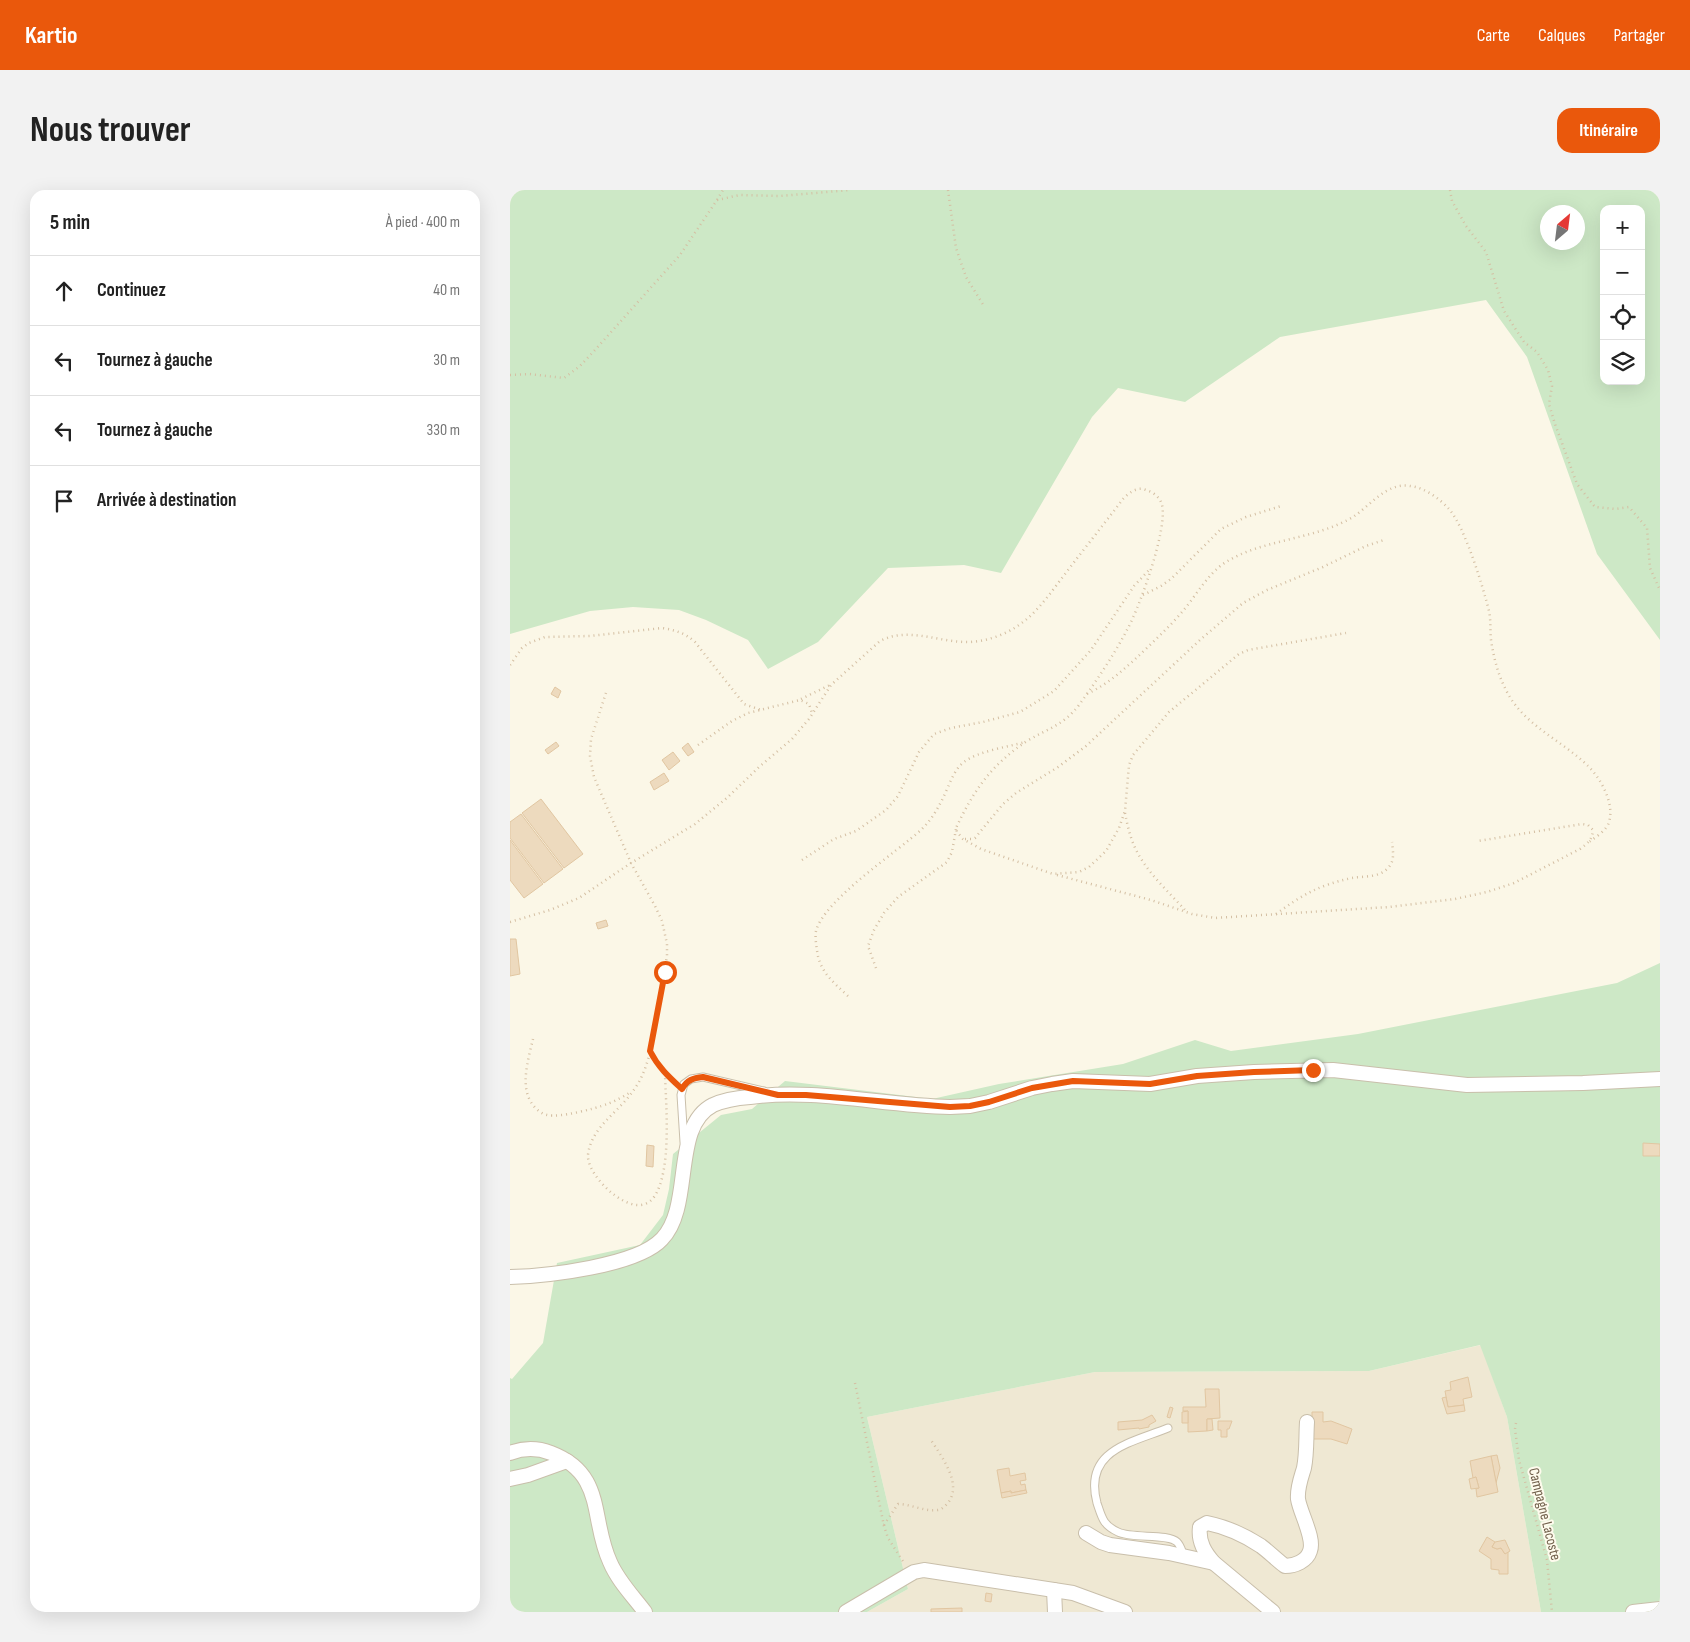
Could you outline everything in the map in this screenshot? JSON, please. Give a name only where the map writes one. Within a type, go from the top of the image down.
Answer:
[{"type":"street","points":[[510,1277],[546,1275],[617,1262],[654,1247],[667,1234],[674,1217],[692,1127],[699,1116],[708,1108],[741,1098],[806,1095],[950,1107],[970,1106],[989,1102],[1032,1088],[1073,1081],[1150,1084],[1197,1076],[1333,1070],[1466,1085],[1583,1083],[1660,1079]]},
{"type":"street","points":[[1273,1612],[1214,1563],[1206,1554],[1199,1535],[1200,1528],[1207,1523],[1232,1529],[1261,1546],[1285,1566],[1304,1560],[1310,1553],[1311,1544],[1298,1498],[1304,1467],[1308,1422]]},
{"type":"street","points":[[510,1453],[524,1449],[547,1452],[567,1461],[580,1471],[590,1486],[610,1562],[624,1585],[646,1612]]},
{"type":"street","points":[[510,1479],[528,1476],[567,1461]]},
{"type":"street","points":[[1086,1533],[1110,1545],[1184,1556],[1214,1563]]},
{"type":"street","points":[[846,1612],[914,1572],[924,1570],[1073,1593],[1125,1612]]},
{"type":"street","points":[[1054,1590],[1055,1612]]},
{"type":"street","points":[[1633,1612],[1660,1609]]},
{"type":"lane","points":[[686,1157],[681,1096],[684,1084],[691,1079],[703,1077],[778,1095]]},
{"type":"lane","points":[[1168,1428],[1111,1452],[1098,1467],[1094,1477],[1094,1488],[1103,1521],[1108,1527],[1120,1534],[1170,1538],[1179,1544],[1184,1556]]},
{"type":"path","points":[[510,375],[529,374],[564,378],[580,366],[680,255],[723,190]]},
{"type":"path","points":[[717,200],[740,195],[780,196],[850,190]]},
{"type":"path","points":[[948,190],[956,248],[966,276],[984,306]]},
{"type":"path","points":[[1450,190],[1452,201],[1466,226],[1486,252],[1504,312],[1524,342],[1537,352],[1548,370],[1552,386],[1549,404],[1577,484],[1595,508],[1615,509],[1629,507],[1647,528],[1650,568],[1660,590]]},
{"type":"path","points":[[956,828],[963,839],[981,849],[1054,874],[1187,912],[1215,918],[1388,907],[1455,899],[1487,892],[1531,875],[1589,842],[1601,833],[1609,823],[1610,809],[1607,795],[1589,766],[1530,720],[1511,700],[1499,677],[1494,660],[1489,613],[1459,524],[1450,510],[1439,500],[1428,492],[1412,486],[1399,486],[1390,489],[1352,517],[1328,528],[1242,554],[1226,562],[1216,570],[1175,620],[1148,647],[1107,684],[1086,695]]},
{"type":"path","points":[[510,922],[565,905],[710,813],[792,739],[812,715],[831,685],[880,641],[889,636],[901,634],[920,635],[950,641],[982,641],[1019,625],[1041,605],[1129,493],[1143,488],[1157,496],[1161,502],[1162,524],[1143,595],[1116,650],[1068,718],[1027,741],[984,753],[965,761],[954,774],[934,815],[923,827],[834,903],[822,919],[816,931],[818,959],[827,977],[848,996]]},
{"type":"path","points":[[1143,595],[1171,579],[1222,529],[1246,517],[1281,506]]},
{"type":"path","points":[[963,839],[975,838],[1003,804],[1016,793],[1052,771],[1086,746],[1200,640],[1243,603],[1267,590],[1366,546],[1384,540]]},
{"type":"path","points":[[802,860],[834,839],[856,831],[886,810],[898,796],[919,752],[934,734],[951,728],[1020,712],[1054,691],[1091,650],[1134,586],[1150,569]]},
{"type":"path","points":[[510,665],[522,648],[545,637],[590,636],[662,628],[672,629],[689,636],[695,642],[744,704],[761,710]]},
{"type":"path","points":[[1054,874],[1083,870],[1097,861],[1119,828],[1124,811],[1128,770],[1133,755],[1169,712],[1232,659],[1248,650],[1346,633]]},
{"type":"path","points":[[698,745],[739,716],[800,700],[831,685]]},
{"type":"path","points":[[606,693],[591,738],[591,767],[597,786],[630,863],[662,921],[667,944],[667,956],[646,1068],[633,1092],[594,1136],[588,1157],[589,1164],[602,1182],[620,1199],[631,1205],[644,1205],[653,1199],[661,1184],[666,1137],[665,1074]]},
{"type":"path","points":[[800,700],[806,701],[812,710],[812,715]]},
{"type":"path","points":[[876,968],[868,946],[874,930],[884,913],[898,897],[947,862],[952,852],[956,828],[969,802],[985,777],[1027,741]]},
{"type":"path","points":[[1124,811],[1133,844],[1142,859],[1187,912]]},
{"type":"path","points":[[1478,841],[1582,824],[1588,825],[1593,830],[1592,838],[1589,842]]},
{"type":"path","points":[[1275,915],[1298,898],[1323,886],[1384,872],[1390,867],[1393,857],[1392,842]]},
{"type":"path","points":[[533,1039],[526,1073],[528,1097],[542,1114],[553,1116],[605,1105],[633,1092]]},
{"type":"path","points":[[650,1051],[655,1062],[665,1074],[682,1089]]},
{"type":"path","points":[[855,1383],[884,1526],[894,1549],[914,1572]]},
{"type":"path","name":"Campagne Lacoste","points":[[1516,1422],[1515,1429],[1519,1460],[1547,1560],[1552,1612]]},
{"type":"path","points":[[884,1526],[898,1504],[938,1510],[950,1500],[953,1491],[952,1479],[946,1463],[931,1440]]},
{"type":"shaded area","points":[[1481,1345],[1507,1417],[1541,1612],[867,1612],[908,1589],[867,1417],[1095,1372],[1369,1371]]},
{"type":"green space","points":[[510,190],[1660,190],[1660,640],[1597,554],[1527,357],[1486,300],[1280,337],[1185,402],[1118,388],[1092,417],[1001,573],[964,565],[888,568],[818,642],[768,669],[748,640],[706,620],[679,610],[633,607],[590,611],[510,634]]},
{"type":"green space","points":[[1660,963],[1660,1612],[1541,1612],[1507,1417],[1480,1345],[1369,1371],[1095,1372],[867,1417],[908,1589],[867,1612],[510,1612],[510,1378],[512,1379],[543,1343],[557,1263],[640,1245],[663,1215],[669,1189],[673,1154],[721,1115],[752,1109],[785,1081],[932,1099],[999,1084],[1123,1064],[1195,1040],[1231,1051],[1358,1034],[1617,983]]},
{"type":"building","points":[[555,687],[561,691],[558,698],[551,694]]},
{"type":"building","points":[[556,742],[559,746],[548,754],[545,750]]},
{"type":"building","points":[[688,743],[694,752],[688,756],[682,748]]},
{"type":"building","points":[[673,752],[680,761],[669,770],[662,760]]},
{"type":"building","points":[[664,773],[669,781],[654,790],[650,782]]},
{"type":"building","points":[[541,799],[583,854],[564,868],[522,813]]},
{"type":"building","points":[[521,814],[563,869],[544,883],[510,838],[510,822]]},
{"type":"building","points":[[510,840],[543,884],[524,898],[510,880]]},
{"type":"building","points":[[606,920],[608,926],[598,929],[596,923]]},
{"type":"building","points":[[510,939],[516,939],[520,974],[510,976]]},
{"type":"building","points":[[1643,1143],[1660,1144],[1660,1156],[1643,1156]]},
{"type":"building","points":[[647,1145],[654,1146],[653,1167],[646,1166]]},
{"type":"building","points":[[1468,1377],[1472,1397],[1463,1399],[1464,1405],[1448,1407],[1445,1391],[1451,1390],[1450,1382]]},
{"type":"building","points":[[1205,1389],[1219,1389],[1220,1418],[1207,1419],[1207,1431],[1188,1432],[1188,1411],[1183,1411],[1183,1407],[1206,1407]]},
{"type":"building","points":[[1446,1397],[1448,1407],[1464,1405],[1465,1411],[1447,1414],[1442,1398]]},
{"type":"building","points":[[1170,1407],[1173,1408],[1170,1418],[1167,1417]]},
{"type":"building","points":[[1188,1411],[1188,1423],[1182,1423],[1182,1412]]},
{"type":"building","points":[[1312,1412],[1323,1412],[1323,1422],[1331,1421],[1352,1429],[1347,1444],[1331,1439],[1312,1439]]},
{"type":"building","points":[[1152,1415],[1156,1421],[1149,1425],[1149,1427],[1118,1430],[1118,1422],[1142,1420]]},
{"type":"building","points":[[1207,1419],[1212,1419],[1213,1430],[1207,1431]]},
{"type":"building","points":[[1218,1421],[1232,1421],[1229,1429],[1227,1429],[1227,1437],[1221,1437],[1221,1430],[1218,1430]]},
{"type":"building","points":[[1497,1455],[1500,1468],[1496,1483],[1491,1456]]},
{"type":"building","points":[[1491,1456],[1498,1492],[1477,1497],[1476,1489],[1479,1488],[1476,1477],[1473,1478],[1470,1461]]},
{"type":"building","points":[[1009,1468],[1010,1476],[1025,1473],[1026,1480],[1020,1481],[1021,1485],[1025,1484],[1026,1490],[1001,1493],[997,1470]]},
{"type":"building","points":[[1476,1477],[1479,1488],[1471,1489],[1469,1479]]},
{"type":"building","points":[[1026,1490],[1027,1493],[1002,1498],[1001,1493]]},
{"type":"building","points":[[1487,1537],[1495,1542],[1492,1547],[1501,1548],[1505,1554],[1508,1551],[1508,1574],[1499,1574],[1499,1570],[1491,1569],[1491,1559],[1479,1551]]},
{"type":"building","points":[[1505,1540],[1510,1551],[1505,1554],[1501,1548],[1492,1547],[1495,1542]]},
{"type":"building","points":[[986,1593],[992,1594],[991,1602],[985,1601]]},
{"type":"building","points":[[962,1608],[962,1612],[931,1612],[931,1609]]},
{"type":"route","points":[[665,972],[650,1051],[655,1062],[663,1072],[682,1089],[684,1084],[691,1079],[703,1077],[778,1095],[806,1095],[950,1107],[970,1106],[989,1102],[1032,1088],[1073,1081],[1150,1084],[1197,1076],[1313,1070]]}]
